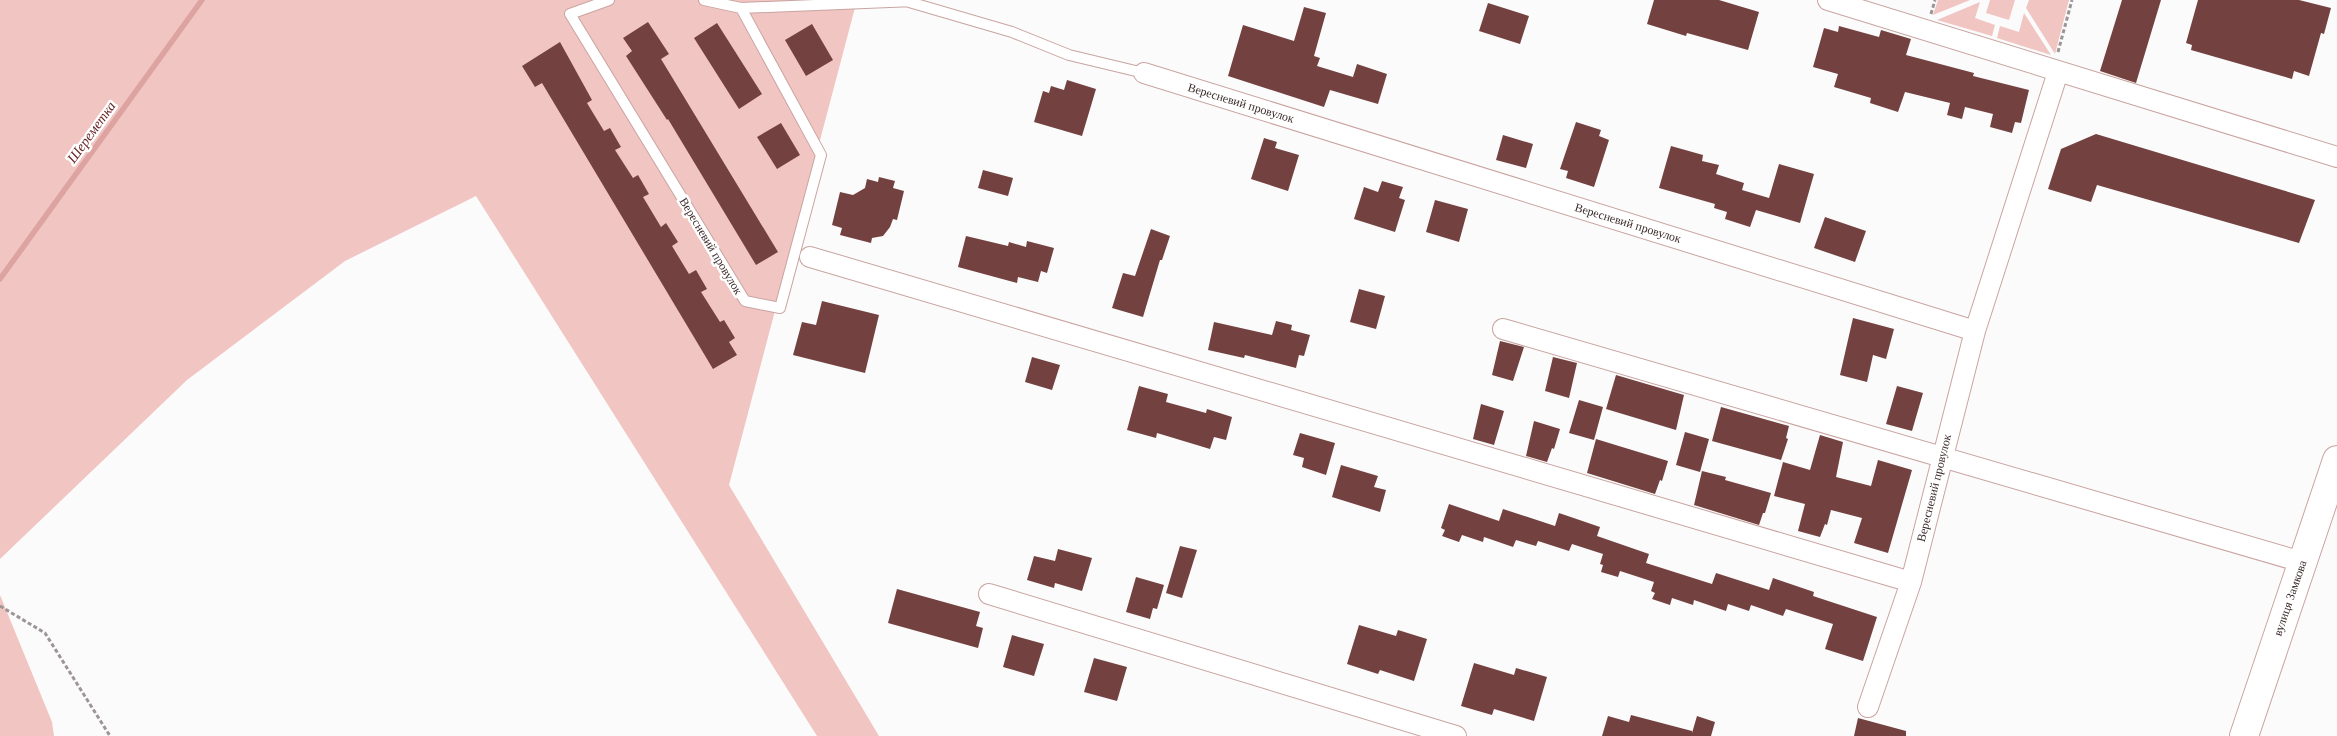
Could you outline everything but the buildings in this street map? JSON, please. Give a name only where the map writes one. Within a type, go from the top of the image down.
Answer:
[{"type":"street","points":[[1828,0],[2337,157]]},
{"type":"street","points":[[1974,331],[2055,71]]},
{"type":"street","name":"Вересневий провулок","points":[[1144,73],[1974,331],[1941,458],[1912,582],[1868,707]]},
{"type":"street","points":[[810,257],[1912,582]]},
{"type":"street","points":[[1503,329],[2302,562]]},
{"type":"street","name":"вулиця Замкова","points":[[2244,736],[2337,460]]},
{"type":"street","points":[[989,594],[1456,736]]},
{"type":"lane","name":"Вересневий провулок","points":[[609,0],[570,14],[745,301],[780,308],[821,155],[741,8],[914,1],[1012,32],[1069,55],[1144,73]]},
{"type":"lane","points":[[704,0],[741,8]]},
{"type":"path","points":[[2055,71],[2072,0]]},
{"type":"path","points":[[0,606],[45,633],[110,736]]},
{"type":"shaded area","points":[[0,0],[857,0],[729,485],[879,736],[817,736],[476,196],[345,261],[187,380],[0,559]]},
{"type":"shaded area","points":[[1938,0],[1970,0],[1933,15]]},
{"type":"shaded area","points":[[1990,0],[2015,0],[2009,20],[1986,13]]},
{"type":"shaded area","points":[[2029,0],[2069,0],[2055,54],[2026,8]]},
{"type":"shaded area","points":[[1980,2],[1975,18],[1995,25],[1992,36],[1937,20]]},
{"type":"shaded area","points":[[2024,13],[2051,55],[1997,38],[2000,26],[2019,32]]},
{"type":"shaded area","points":[[0,595],[52,722],[54,736],[0,736]]},
{"type":"waterway","name":"Шереметка","points":[[0,279],[202,0]]}]
